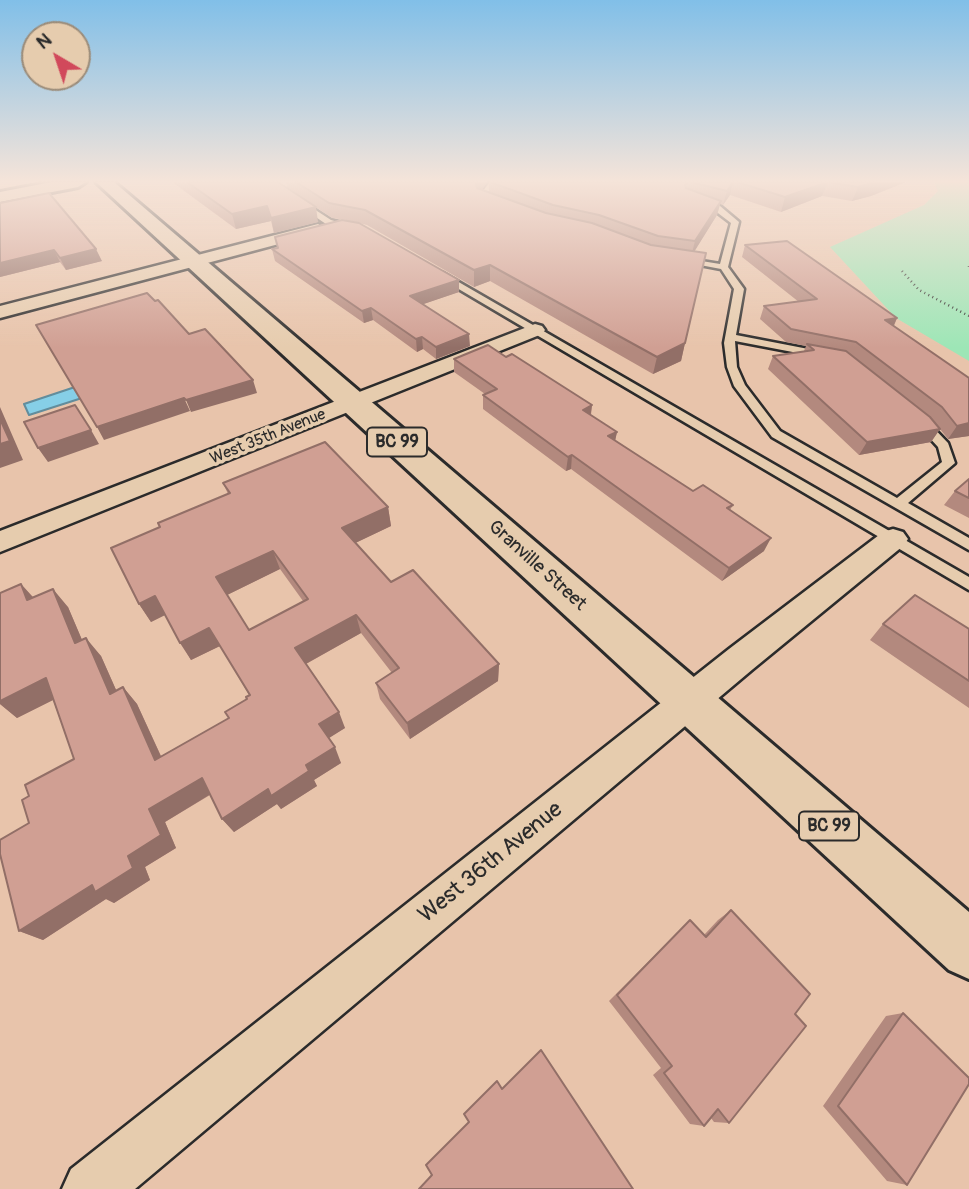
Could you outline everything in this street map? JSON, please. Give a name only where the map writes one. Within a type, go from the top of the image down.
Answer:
[{"type":"main road","name":"Granville Street","points":[[166,237],[969,950]]},
{"type":"street","points":[[0,312],[289,237]]},
{"type":"street","name":"West 35th Avenue","points":[[0,542],[535,330]]},
{"type":"street","name":"West 36th Avenue","points":[[92,1189],[892,539]]},
{"type":"lane","points":[[731,237],[724,267],[738,289],[730,337],[732,366],[740,386],[776,434],[969,545]]},
{"type":"lane","points":[[676,260],[724,267]]},
{"type":"lane","points":[[432,270],[969,584]]},
{"type":"lane","points":[[730,337],[831,357]]},
{"type":"lane","points":[[898,505],[949,463],[944,446],[906,410]]},
{"type":"path","points":[[902,271],[919,290],[969,316]]},
{"type":"green space","points":[[851,237],[969,237],[969,361],[896,318],[830,247]]},
{"type":"water","points":[[75,387],[82,398],[29,415],[24,404]]},
{"type":"building","points":[[0,237],[86,237],[96,249],[60,258],[54,250],[0,263]]},
{"type":"building","points":[[275,237],[384,237],[459,280],[410,296],[469,334],[436,347],[422,337],[416,339],[371,308],[362,311],[272,249],[278,248]]},
{"type":"building","points":[[415,237],[631,237],[651,245],[706,253],[685,343],[657,357],[490,265],[474,270]]},
{"type":"building","points":[[669,237],[697,237],[695,241]]},
{"type":"building","points":[[787,241],[897,318],[885,320],[969,378],[969,423],[957,426],[942,407],[856,342],[791,329],[764,306],[817,299],[745,245]]},
{"type":"building","points":[[147,293],[155,301],[158,300],[189,334],[205,329],[253,380],[186,400],[184,398],[97,427],[36,325]]},
{"type":"building","points":[[807,344],[846,351],[930,417],[940,429],[867,442],[773,356],[814,350]]},
{"type":"building","points":[[488,345],[506,357],[512,354],[592,405],[583,410],[617,432],[608,436],[693,491],[703,485],[733,505],[727,508],[771,538],[729,568],[572,455],[568,457],[483,395],[497,389],[454,359]]},
{"type":"building","points":[[75,405],[91,430],[38,448],[24,422]]},
{"type":"building","points":[[0,419],[10,441],[0,444]]},
{"type":"building","points":[[325,442],[388,507],[342,528],[391,582],[413,570],[499,664],[407,723],[376,683],[399,668],[356,615],[295,648],[339,712],[319,724],[335,747],[306,765],[309,771],[271,796],[268,789],[222,819],[202,778],[149,809],[161,835],[128,856],[133,868],[95,892],[92,885],[19,931],[0,854],[0,840],[29,823],[22,800],[29,796],[25,785],[74,759],[46,678],[0,701],[0,593],[21,584],[27,600],[53,589],[75,643],[86,638],[110,694],[123,687],[155,760],[229,718],[225,712],[250,695],[209,628],[180,643],[155,596],[139,604],[111,548],[160,527],[158,523],[230,493],[223,483]],"holes":[[[273,551],[308,599],[249,630],[216,577]]]},
{"type":"building","points":[[969,479],[969,498],[955,491]]},
{"type":"building","points":[[915,595],[969,629],[969,681],[883,624]]},
{"type":"building","points":[[731,910],[810,994],[795,1014],[806,1026],[729,1123],[718,1109],[704,1126],[664,1073],[672,1066],[617,995],[690,920],[706,937]]},
{"type":"building","points":[[903,1013],[969,1078],[969,1084],[907,1185],[838,1106]]},
{"type":"building","points":[[541,1050],[633,1189],[419,1189],[432,1175],[426,1165],[469,1122],[464,1114],[497,1081],[502,1089]]}]
